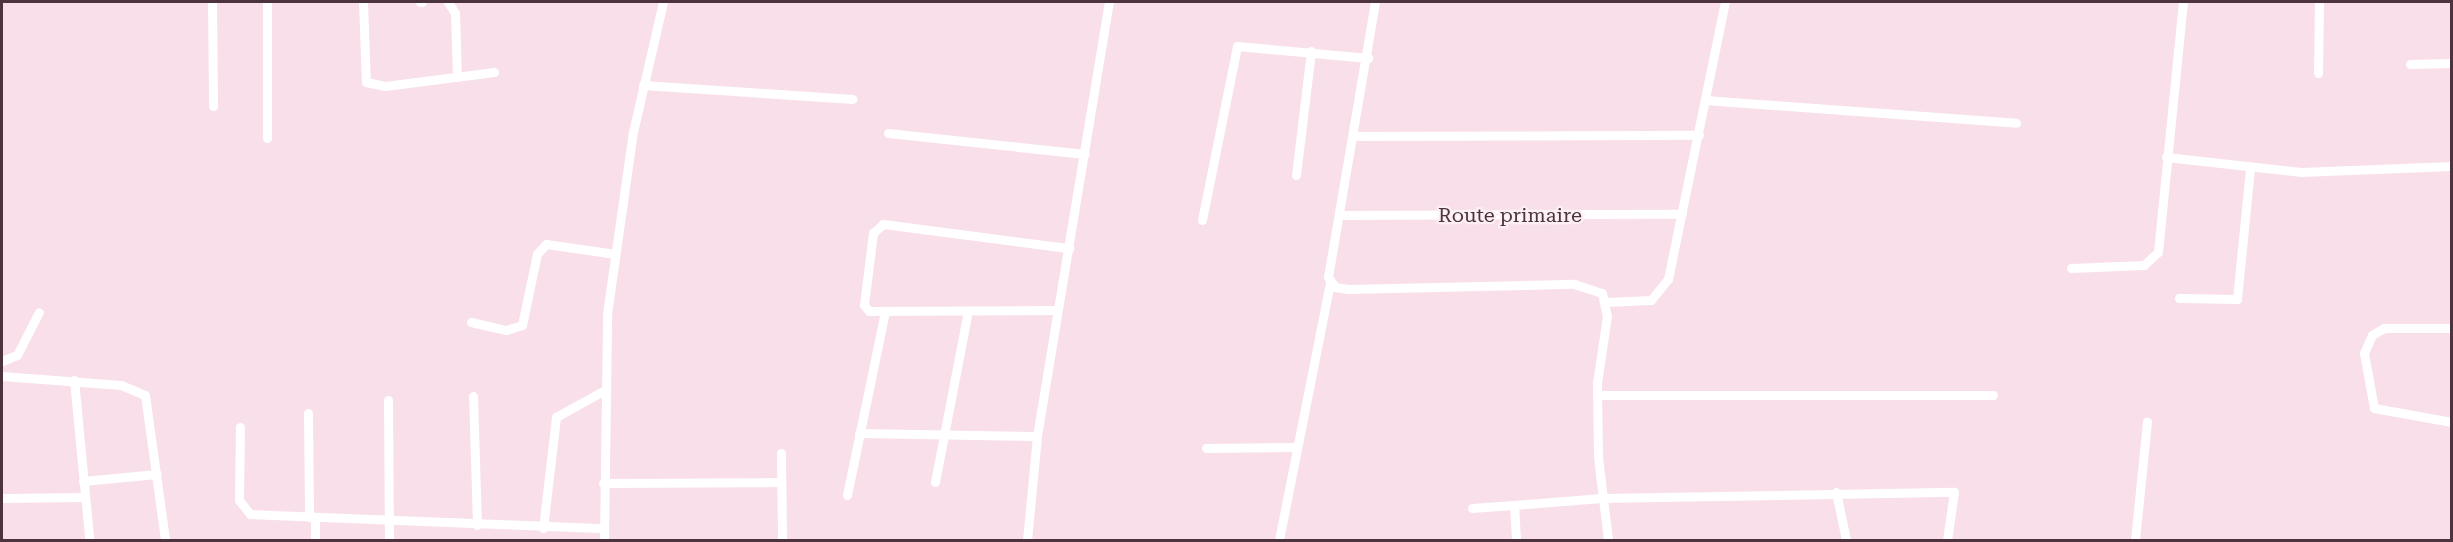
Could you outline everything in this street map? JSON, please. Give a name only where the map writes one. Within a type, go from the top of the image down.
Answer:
[{"type":"street","points":[[212,2],[213,106]]},
{"type":"street","points":[[267,2],[267,138]]},
{"type":"street","points":[[363,2],[366,82],[385,86],[494,72]]},
{"type":"street","points":[[448,2],[455,13],[457,77]]},
{"type":"street","points":[[604,540],[603,391],[615,254],[643,85],[663,2]]},
{"type":"street","points":[[1027,540],[1037,436],[1109,2]]},
{"type":"street","points":[[1280,540],[1296,447],[1330,282],[1339,215],[1368,58],[1375,2]]},
{"type":"street","points":[[1330,282],[1348,289],[1574,284],[1590,286],[1606,302],[1651,300],[1660,293],[1682,214],[1700,135],[1725,2]]},
{"type":"street","points":[[2070,268],[2154,260],[2183,2]]},
{"type":"street","points":[[2318,72],[2319,2]]},
{"type":"street","points":[[1202,220],[1237,46],[1368,58]]},
{"type":"street","points":[[1296,175],[1311,51]]},
{"type":"street","points":[[2410,64],[2451,63]]},
{"type":"street","points":[[643,85],[853,99]]},
{"type":"street","points":[[1705,100],[2016,123]]},
{"type":"street","points":[[888,133],[1085,154]]},
{"type":"street","points":[[1354,136],[1700,135]]},
{"type":"street","points":[[2166,157],[2250,169],[2350,173],[2451,166]]},
{"type":"street","points":[[2179,298],[2237,299],[2250,169]]},
{"type":"street","name":"Route primaire","points":[[1339,215],[1682,214]]},
{"type":"street","points":[[1057,310],[885,312],[864,305],[878,225],[1069,248]]},
{"type":"street","points":[[471,322],[506,330],[522,325],[537,254],[546,244],[615,254]]},
{"type":"street","points":[[1606,302],[1598,395],[1602,498],[1608,540]]},
{"type":"street","points":[[935,482],[968,311]]},
{"type":"street","points":[[2,361],[16,355],[39,312]]},
{"type":"street","points":[[847,495],[885,312]]},
{"type":"street","points":[[2451,328],[2384,328],[2372,334],[2364,353],[2374,408],[2451,422]]},
{"type":"street","points":[[2,376],[122,385],[145,396],[165,540]]},
{"type":"street","points":[[74,380],[89,537]]},
{"type":"street","points":[[543,528],[556,417],[603,391]]},
{"type":"street","points":[[1598,395],[1994,395]]},
{"type":"street","points":[[473,396],[477,525]]},
{"type":"street","points":[[388,400],[389,540]]},
{"type":"street","points":[[308,413],[315,540]]},
{"type":"street","points":[[2135,540],[2146,422]]},
{"type":"street","points":[[240,427],[243,510],[389,521],[543,528],[604,528]]},
{"type":"street","points":[[859,433],[1037,436]]},
{"type":"street","points":[[1206,448],[1296,447]]},
{"type":"street","points":[[781,453],[782,539]]},
{"type":"street","points":[[83,481],[157,474]]},
{"type":"street","points":[[603,483],[781,482]]},
{"type":"street","points":[[1836,492],[1846,540]]},
{"type":"street","points":[[1472,508],[1602,498],[1836,492],[1954,492],[1947,540]]},
{"type":"street","points":[[2,498],[85,497]]},
{"type":"street","points":[[1514,505],[1516,540]]}]
